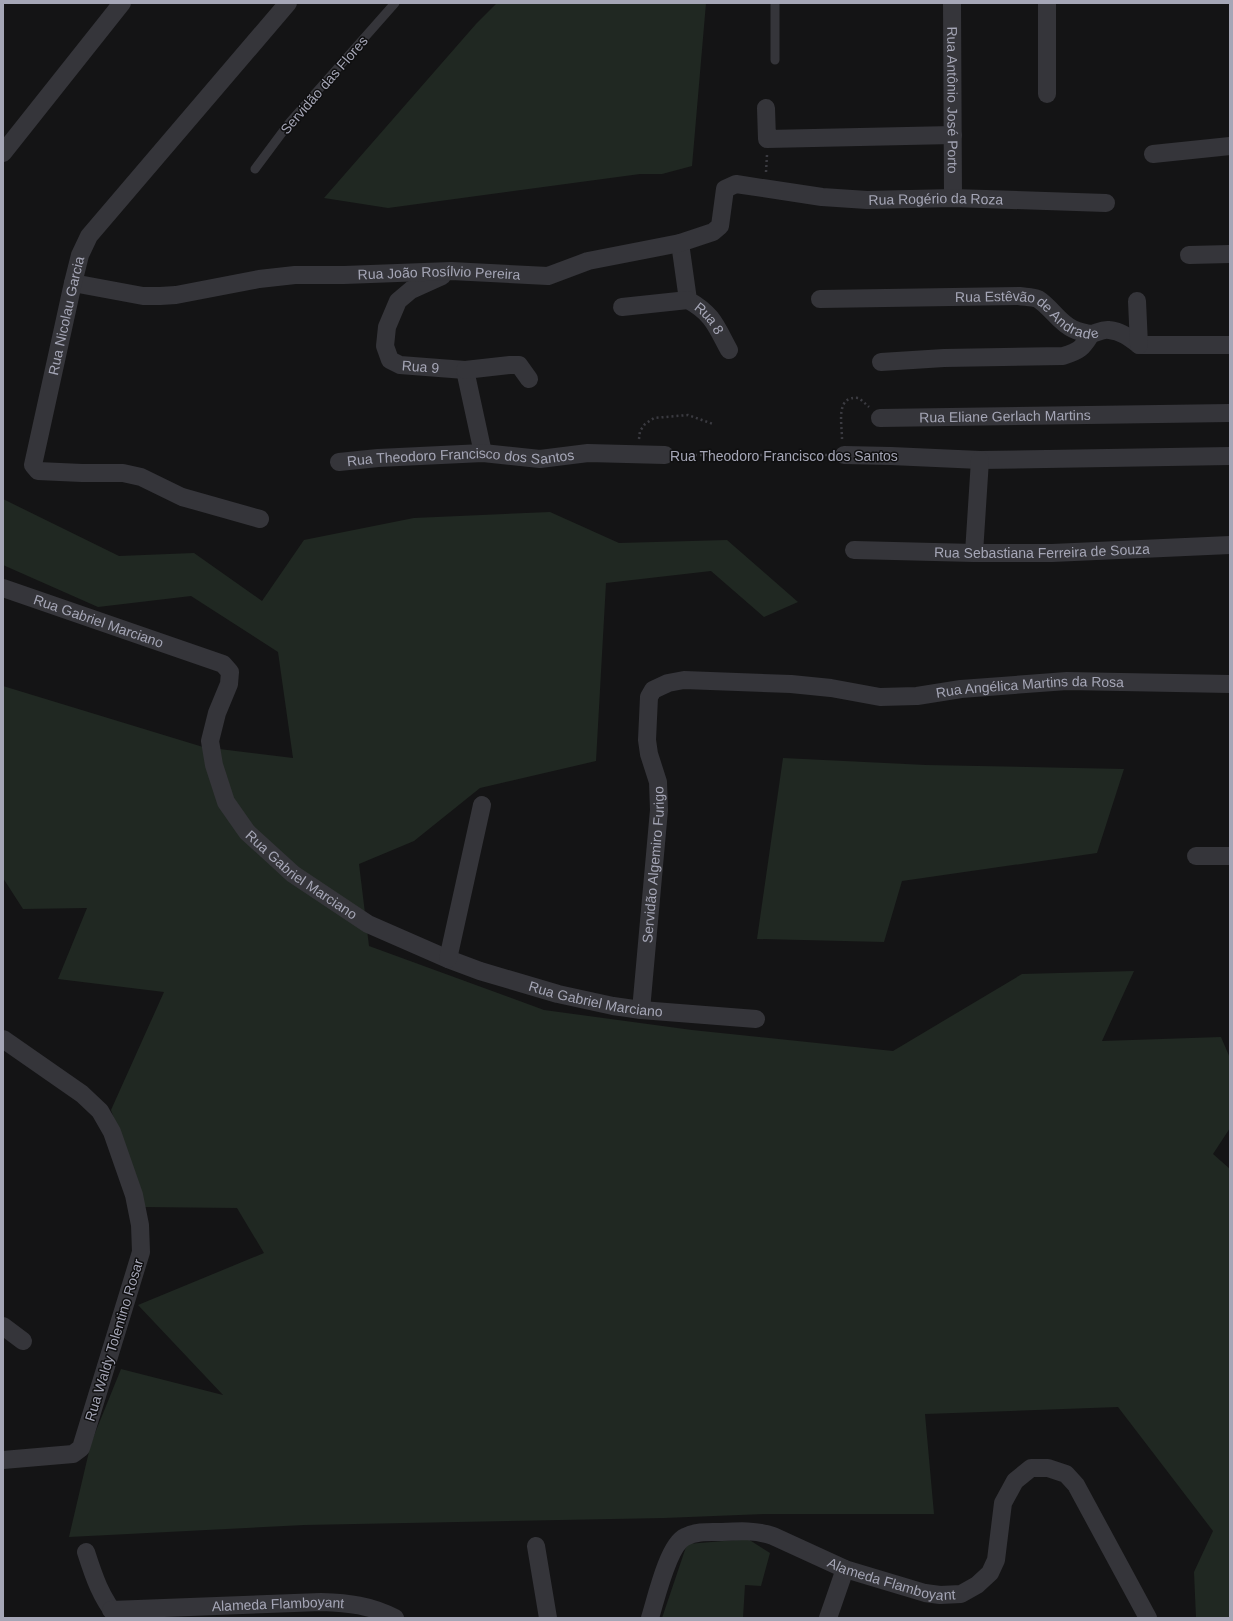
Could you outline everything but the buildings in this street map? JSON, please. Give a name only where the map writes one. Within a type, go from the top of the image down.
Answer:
[{"type":"street","points":[[3,153],[122,3]]},
{"type":"street","name":"Rua Nicolau Garcia","points":[[260,519],[182,496],[141,477],[123,473],[38,471],[33,465],[80,255],[92,231],[288,3]]},
{"type":"street","name":"Rua Antônio José Porto","points":[[952,3],[953,198]]},
{"type":"street","points":[[1047,3],[1047,94]]},
{"type":"street","points":[[766,108],[767,139],[953,135]]},
{"type":"street","points":[[1152,154],[1230,146]]},
{"type":"street","name":"Rua João Rosílvio Pereira","points":[[73,283],[143,296],[160,296],[176,295],[259,279],[295,274],[344,275],[452,271],[548,276],[588,261],[680,243],[714,232],[720,226],[725,189],[736,184],[766,190]]},
{"type":"street","name":"Rua Rogério da Roza","points":[[766,190],[822,197],[867,200],[953,198],[1106,203]]},
{"type":"street","name":"Rua 8","points":[[680,243],[688,300],[702,308],[713,320],[729,350]]},
{"type":"street","points":[[1189,255],[1230,254]]},
{"type":"street","name":"Rua 9","points":[[452,271],[411,290],[398,301],[387,327],[385,346],[390,360],[400,365],[466,370],[519,365],[529,379]]},
{"type":"street","name":"Rua Estêvão de Andrade","points":[[820,299],[1020,296],[1037,299],[1072,329],[1091,334],[1109,330],[1128,336],[1139,345]]},
{"type":"street","points":[[622,307],[688,300]]},
{"type":"street","points":[[1137,300],[1139,345],[1230,345]]},
{"type":"street","points":[[881,362],[944,358],[1063,356],[1084,347],[1091,334]]},
{"type":"street","points":[[466,370],[483,453]]},
{"type":"street","name":"Rua Eliane Gerlach Martins","points":[[880,418],[1230,413]]},
{"type":"street","name":"Rua Theodoro Francisco dos Santos","points":[[339,462],[378,458],[483,453],[540,459],[588,453],[665,455]]},
{"type":"street","name":"Rua Theodoro Francisco dos Santos","points":[[844,455],[980,460],[1230,456]]},
{"type":"street","points":[[974,553],[980,460]]},
{"type":"street","name":"Rua Sebastiana Ferreira de Souza","points":[[854,550],[1052,553],[1230,545]]},
{"type":"street","name":"Rua Gabriel Marciano","points":[[3,588],[223,664],[230,672],[229,684],[217,713],[210,741],[214,765],[226,802],[247,832],[293,874],[368,924],[448,959],[480,971],[558,994],[613,1006],[641,1010],[756,1019]]},
{"type":"street","name":"Rua Angélica Martins da Rosa","points":[[649,697],[653,690],[668,683],[684,680],[791,684],[831,688],[880,697],[917,696],[961,689],[1067,681],[1230,684]]},
{"type":"street","name":"Servidão Algemiro Furigo","points":[[641,1010],[659,803],[658,782],[649,754],[647,740],[649,697]]},
{"type":"street","points":[[448,959],[482,805]]},
{"type":"street","points":[[1196,856],[1230,856]]},
{"type":"street","name":"Rua Waldy Tolentino Rosar","points":[[3,1039],[70,1085],[100,1111],[112,1132],[134,1195],[140,1225],[142,1252],[81,1448],[73,1454],[3,1460]]},
{"type":"street","points":[[3,1326],[23,1341]]},
{"type":"street","name":"Alameda Flamboyant","points":[[650,1618],[672,1552],[678,1542],[685,1537],[694,1534],[746,1531],[762,1532],[845,1569],[925,1594],[961,1594],[977,1585],[990,1573],[996,1560],[1003,1503],[1015,1481],[1030,1468],[1048,1468],[1066,1474],[1076,1485],[1148,1618]]},
{"type":"street","points":[[536,1546],[548,1618]]},
{"type":"street","points":[[86,1552],[97,1585],[103,1598],[114,1614]]},
{"type":"street","points":[[828,1618],[845,1569]]},
{"type":"street","name":"Alameda Flamboyant","points":[[114,1614],[321,1610],[351,1603],[380,1610],[395,1618]]},
{"type":"lane","name":"Servidão das Flores","points":[[255,169],[290,122],[395,3]]},
{"type":"lane","points":[[775,3],[775,60]]},
{"type":"path","points":[[766,190],[767,139]]},
{"type":"path","points":[[844,455],[842,410],[845,401],[849,398],[859,398],[866,402],[875,417],[880,418]]},
{"type":"path","points":[[636,455],[640,431],[645,424],[654,418],[688,415],[713,424]]},
{"type":"path","name":"Rua Theodoro Francisco dos Santos","points":[[665,455],[844,455]]},
{"type":"shaded area","points":[[497,3],[706,3],[692,166],[662,174],[640,174],[388,208],[324,198],[476,24]]},
{"type":"shaded area","points":[[3,499],[119,556],[194,553],[262,601],[304,540],[414,518],[550,512],[619,543],[727,540],[798,602],[764,617],[711,571],[606,583],[596,761],[480,788],[414,841],[359,864],[369,946],[544,1010],[692,1030],[893,1051],[1022,974],[1134,971],[1102,1041],[1221,1037],[1230,1058],[1230,1128],[1213,1154],[1230,1169],[1230,1618],[1196,1618],[1194,1572],[1213,1531],[1118,1407],[925,1414],[934,1514],[765,1514],[664,1518],[304,1525],[69,1537],[91,1443],[121,1369],[223,1395],[138,1305],[264,1253],[237,1208],[144,1207],[111,1110],[164,992],[58,979],[87,908],[23,909],[3,878],[3,686],[203,747],[293,758],[278,652],[191,596],[98,607],[3,565]]},
{"type":"shaded area","points":[[783,758],[926,765],[1124,769],[1097,853],[902,881],[884,942],[757,939]]},
{"type":"shaded area","points":[[748,1539],[770,1553],[761,1586],[745,1585],[743,1618],[662,1618],[687,1544]]}]
